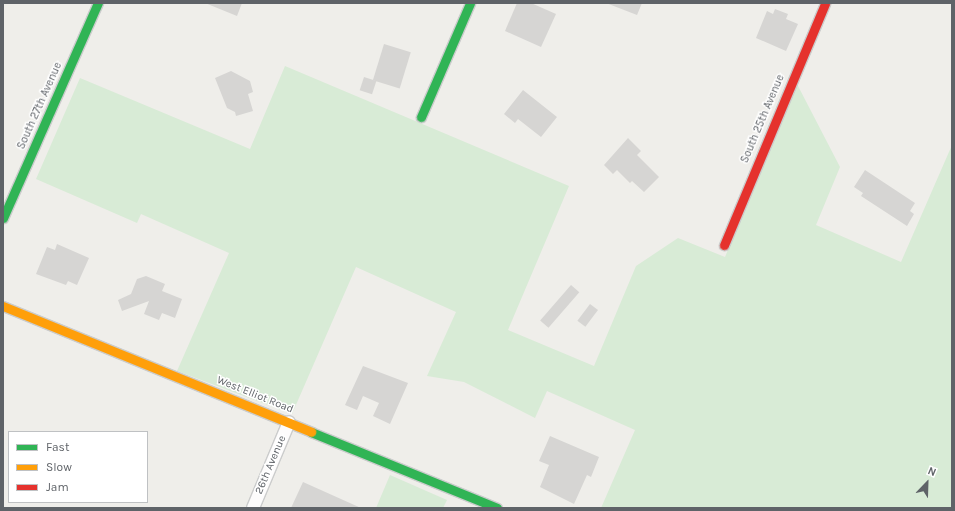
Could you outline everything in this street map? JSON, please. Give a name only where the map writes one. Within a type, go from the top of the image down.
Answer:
[{"type":"street","name":"South 27th Avenue","points":[[3,218],[98,3]]},
{"type":"street","points":[[421,117],[470,3]]},
{"type":"street","name":"South 25th Avenue","points":[[724,244],[824,3]]},
{"type":"street","name":"West Elliot Road","points":[[3,306],[289,422],[478,504],[497,508]]},
{"type":"street","name":"26th Avenue","points":[[253,508],[289,422]]},
{"type":"green space","points":[[285,66],[569,186],[508,330],[594,366],[636,266],[678,238],[725,257],[797,84],[840,167],[816,225],[901,262],[952,145],[952,508],[601,508],[635,430],[547,391],[535,418],[464,382],[427,376],[456,312],[356,267],[292,414],[177,371],[229,253],[141,214],[137,223],[36,179],[80,78],[250,149]]},
{"type":"green space","points":[[390,475],[447,500],[443,508],[376,508]]},
{"type":"building","points":[[205,3],[242,3],[237,16]]},
{"type":"building","points":[[517,3],[531,3],[556,14],[541,47],[505,31]]},
{"type":"building","points":[[606,3],[642,3],[637,15]]},
{"type":"building","points":[[775,9],[788,14],[786,19],[798,24],[786,51],[756,38],[767,11],[773,14]]},
{"type":"building","points":[[384,44],[411,52],[400,89],[373,80]]},
{"type":"building","points":[[231,71],[250,81],[253,92],[248,94],[253,111],[236,116],[235,112],[227,108],[215,78]]},
{"type":"building","points":[[364,77],[376,81],[372,94],[360,90]]},
{"type":"building","points":[[523,90],[557,117],[541,137],[518,119],[515,123],[504,114]]},
{"type":"building","points":[[628,138],[641,151],[637,155],[659,177],[644,192],[632,181],[630,183],[617,170],[613,174],[604,165]]},
{"type":"building","points":[[865,170],[915,203],[910,211],[914,214],[907,226],[861,196],[863,193],[854,187]]},
{"type":"building","points":[[57,244],[89,258],[77,285],[68,281],[66,285],[36,274],[47,247],[55,250]]},
{"type":"building","points":[[146,276],[165,284],[162,291],[182,299],[175,318],[162,313],[159,320],[144,314],[149,301],[122,311],[118,300],[131,294],[137,279]]},
{"type":"building","points":[[571,285],[579,292],[548,328],[540,320]]},
{"type":"building","points":[[590,304],[598,310],[585,327],[577,321]]},
{"type":"building","points":[[363,366],[408,383],[390,424],[373,416],[379,403],[363,396],[357,410],[345,405]]},
{"type":"building","points":[[550,436],[599,457],[591,477],[587,475],[574,504],[540,487],[549,465],[539,461]]},
{"type":"building","points":[[303,482],[361,508],[291,508]]},
{"type":"traffic: fast","points":[[3,218],[98,3]]},
{"type":"traffic: fast","points":[[421,117],[470,3]]},
{"type":"traffic: fast","points":[[311,432],[497,508]]},
{"type":"traffic: slow","points":[[3,306],[311,432]]},
{"type":"traffic: jam","points":[[724,245],[825,3]]}]
